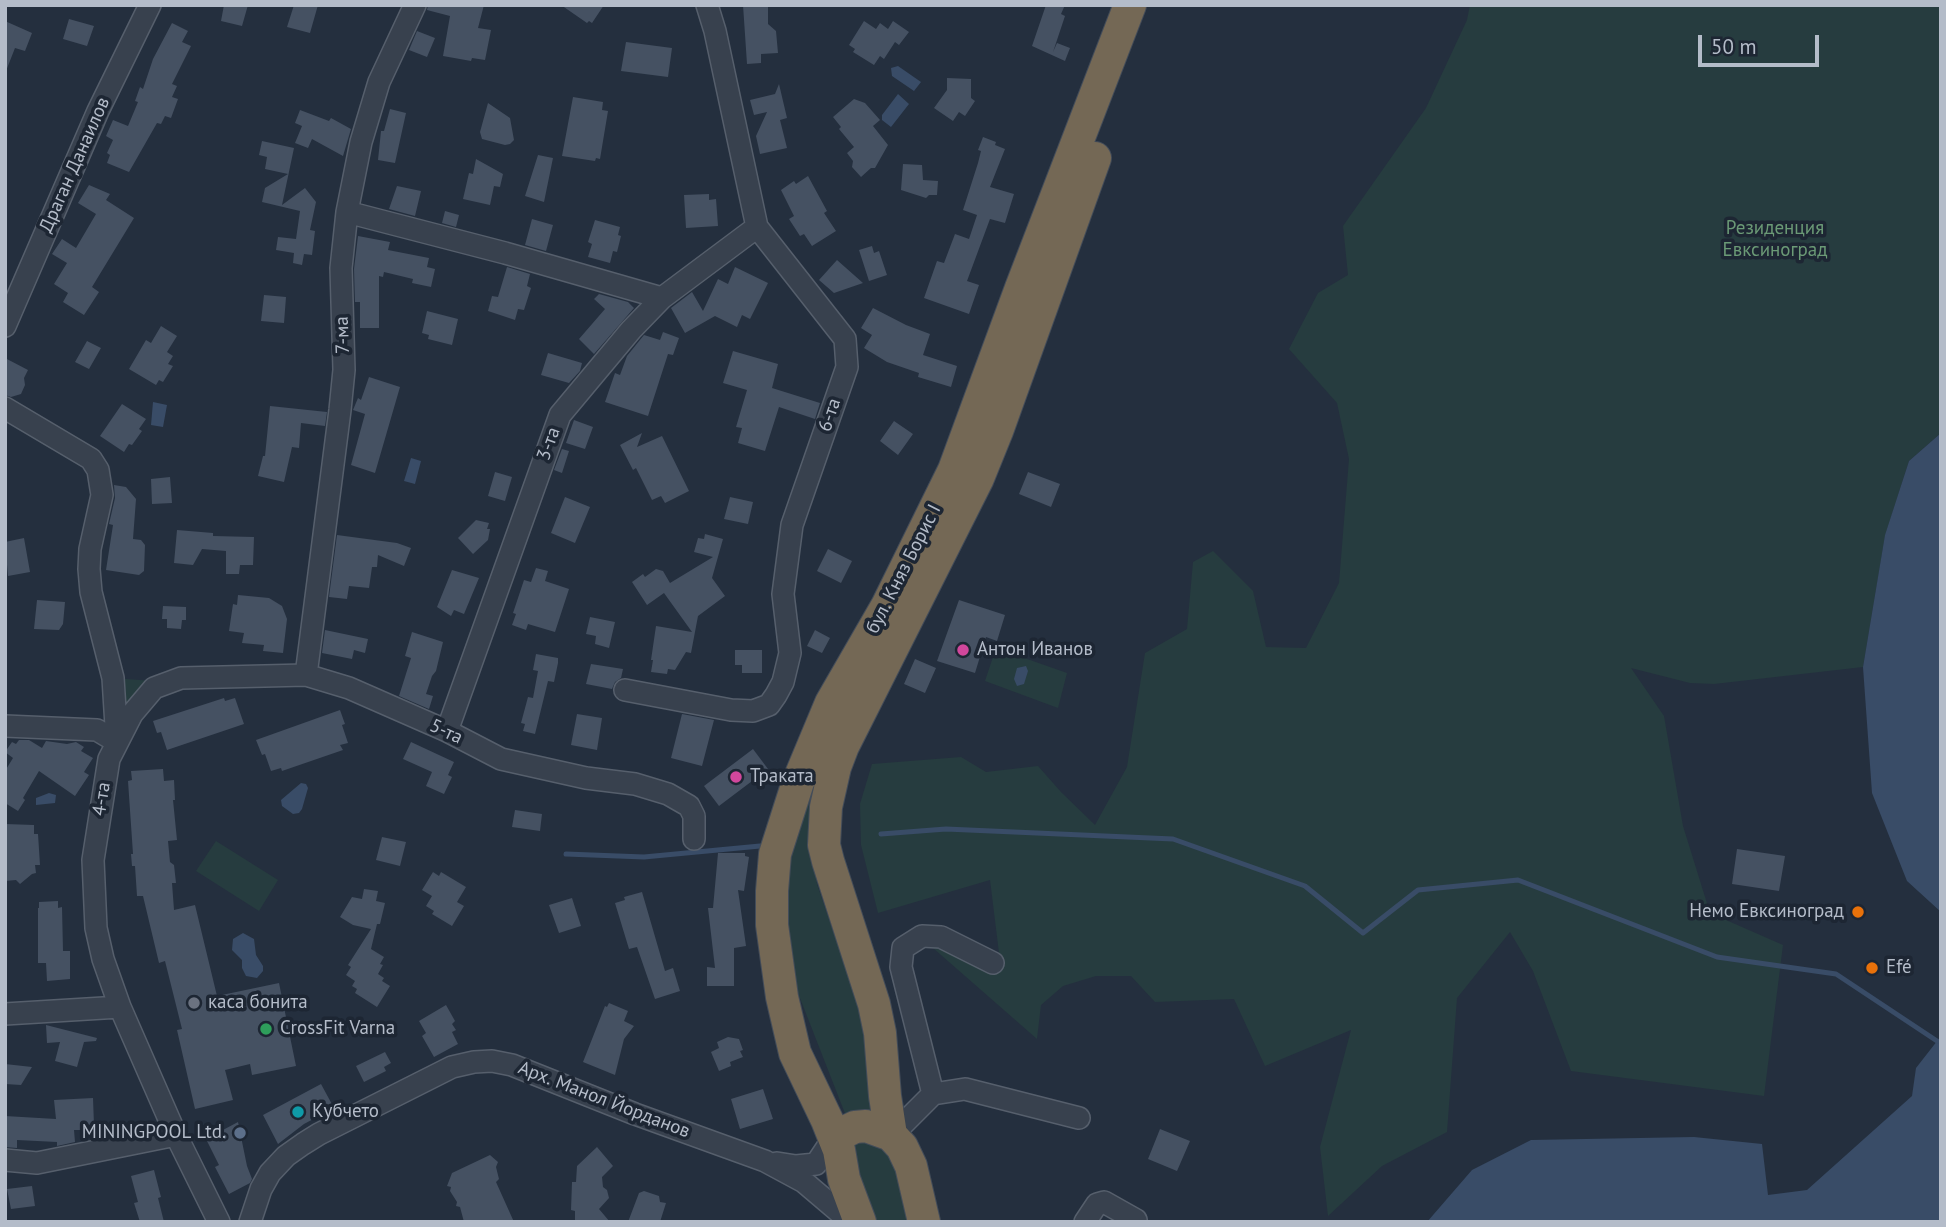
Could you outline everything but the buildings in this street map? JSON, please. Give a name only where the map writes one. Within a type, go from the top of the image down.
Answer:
[{"type":"highway","name":"бул. Княз Борис I","points":[[834,1138],[795,1053],[782,997],[772,925],[775,853],[803,772],[831,704],[887,606],[954,470],[1130,5]]},
{"type":"highway","name":"бул. Княз Борис I","points":[[894,1122],[874,1004],[832,878],[824,845],[829,788],[843,746],[987,454],[1151,5]]},
{"type":"highway","points":[[851,1221],[831,1182],[830,1161],[834,1138],[855,1127],[894,1122],[923,1151],[930,1171],[933,1202],[926,1222]]},
{"type":"street","name":"Драган Данаилов","points":[[5,326],[98,111],[150,5]]},
{"type":"street","name":"7-ма","points":[[306,675],[341,410],[344,370],[341,268],[347,212],[361,142],[379,82],[415,5]]},
{"type":"street","name":"6-та","points":[[625,690],[732,710],[753,710],[769,705],[783,682],[790,653],[783,594],[792,525],[847,367],[845,339],[757,227],[724,68],[707,5]]},
{"type":"street","points":[[347,212],[662,298]]},
{"type":"street","name":"3-та","points":[[447,731],[560,415],[631,330],[662,298],[757,227]]},
{"type":"street","name":"4-та","points":[[5,408],[91,459],[98,470],[102,495],[90,548],[89,569],[91,592],[113,678],[117,742],[109,759],[93,860],[93,895],[98,939],[120,1007],[176,1135],[219,1222]]},
{"type":"street","name":"5-та","points":[[117,742],[144,698],[167,682],[181,678],[306,675],[349,688],[447,731],[502,759],[586,778],[635,784],[668,794],[689,806],[694,816],[694,839]]},
{"type":"street","points":[[5,726],[97,730],[117,742]]},
{"type":"street","points":[[933,1094],[901,967],[903,948],[922,936],[941,937],[993,963]]},
{"type":"street","points":[[5,1014],[120,1007]]},
{"type":"street","name":"Арх. Манол Йорданов","points":[[250,1222],[261,1189],[270,1173],[286,1156],[318,1134],[452,1067],[492,1061],[512,1065],[635,1114],[765,1161],[804,1182],[851,1221]]},
{"type":"street","points":[[894,1122],[933,1094],[965,1089],[1079,1118]]},
{"type":"street","points":[[5,1160],[37,1163],[176,1135]]},
{"type":"street","name":"Арх. Манол Йорданов","points":[[765,1161],[796,1166],[816,1164],[834,1138]]},
{"type":"street","points":[[1085,1222],[1097,1204],[1104,1202],[1136,1220]]},
{"type":"green space","name":"Резиденция Евксиноград","points":[[1470,5],[1941,5],[1941,433],[1909,461],[1885,536],[1863,667],[1714,684],[1690,683],[1631,668],[1664,716],[1683,826],[1710,913],[1783,945],[1764,1096],[1571,1071],[1533,971],[1510,932],[1457,998],[1447,1132],[1382,1166],[1328,1216],[1320,1147],[1351,1030],[1265,1066],[1234,999],[1155,1002],[1131,976],[1096,976],[1063,986],[1041,1005],[1037,1039],[933,948],[1000,961],[990,880],[878,913],[861,845],[860,804],[872,764],[961,757],[986,772],[1038,766],[1095,825],[1127,767],[1145,653],[1187,629],[1193,562],[1213,551],[1253,591],[1266,647],[1306,648],[1339,583],[1349,459],[1337,403],[1289,349],[1318,293],[1348,275],[1343,226],[1426,108],[1467,20]]},
{"type":"green space","points":[[996,648],[1067,673],[1058,708],[985,681]]},
{"type":"green space","points":[[113,678],[167,682],[117,742]]},
{"type":"green space","points":[[813,783],[811,837],[817,884],[862,1015],[879,1113],[846,1116],[798,993],[787,934],[785,889],[790,843]]},
{"type":"green space","points":[[216,841],[278,880],[259,911],[196,871]]},
{"type":"green space","points":[[863,1136],[892,1151],[911,1222],[871,1222],[850,1141]]},
{"type":"water","points":[[898,66],[921,82],[914,91],[892,76],[891,68]]},
{"type":"water","points":[[898,94],[909,104],[891,127],[882,120],[882,115]]},
{"type":"water","points":[[153,402],[167,405],[163,427],[151,425]]},
{"type":"water","points":[[1941,433],[1941,912],[1907,881],[1872,793],[1863,667],[1885,535],[1909,461]]},
{"type":"water","points":[[411,458],[421,461],[415,484],[404,481]]},
{"type":"water","points":[[1026,666],[1028,671],[1024,684],[1017,686],[1014,679],[1017,668]]},
{"type":"water","points":[[301,783],[308,788],[302,809],[293,814],[282,806],[281,800]]},
{"type":"water","points":[[49,793],[56,795],[55,803],[36,805],[36,798]]},
{"type":"water","points":[[243,933],[254,939],[256,955],[263,966],[263,971],[257,978],[246,976],[242,960],[232,950],[233,939]]},
{"type":"water","points":[[1941,1036],[1941,1222],[1427,1222],[1472,1170],[1531,1140],[1694,1137],[1762,1144],[1768,1195],[1807,1190],[1912,1096],[1916,1068]]},
{"type":"waterway","points":[[881,834],[946,829],[1173,839],[1305,886],[1363,933],[1418,890],[1518,880],[1717,957],[1836,974],[1937,1041]]},
{"type":"waterway","points":[[566,854],[644,857],[760,846]]},
{"type":"place","name":"Антон Иванов","points":[[963,650]]},
{"type":"place","name":"Траката","points":[[736,777]]},
{"type":"place","name":"Немо Евксиноград","points":[[1858,912]]},
{"type":"place","name":"Efé","points":[[1872,968]]},
{"type":"place","name":"каса бонита","points":[[194,1003]]},
{"type":"place","name":"CrossFit Varna","points":[[266,1029]]},
{"type":"place","name":"Кубчето","points":[[298,1112]]},
{"type":"place","name":"MININGPOOL Ltd.","points":[[240,1133]]}]
